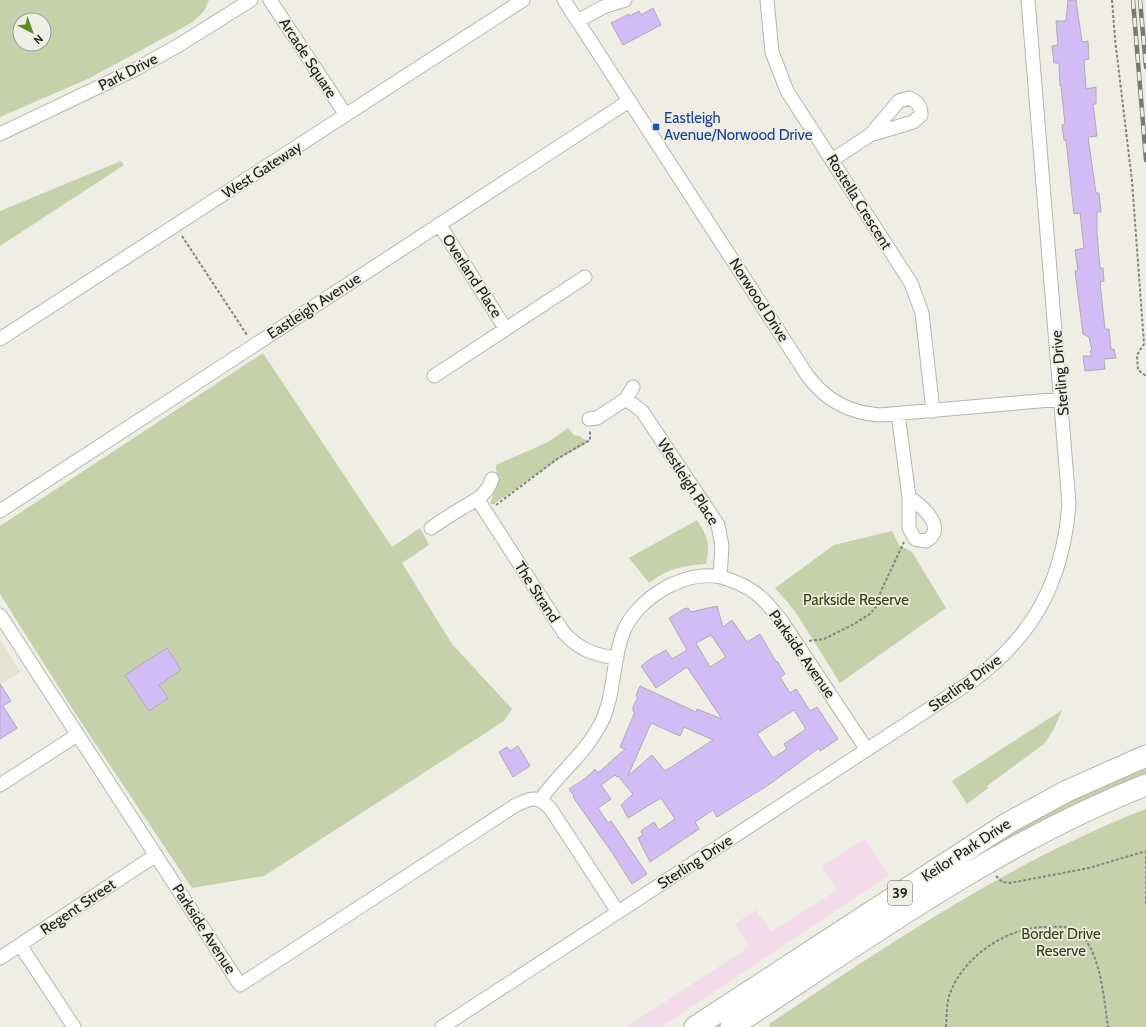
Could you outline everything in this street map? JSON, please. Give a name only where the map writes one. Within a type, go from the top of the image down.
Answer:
[{"type":"main road","name":"Keilor Park Drive","points":[[695,1027],[1008,823],[1073,788],[1146,756]]},
{"type":"main road","name":"Keilor Park Drive","points":[[731,1027],[929,898],[988,862],[1068,819],[1146,785]]},
{"type":"street","name":"Park Drive","points":[[0,134],[136,69],[179,46],[251,0]]},
{"type":"street","name":"Arcade Square","points":[[270,0],[346,115]]},
{"type":"street","name":"West Gateway","points":[[0,339],[523,0]]},
{"type":"street","name":"Norwood Drive","points":[[564,0],[813,383],[822,393],[842,407],[868,414],[898,414],[1062,399]]},
{"type":"street","points":[[578,21],[603,7],[625,0]]},
{"type":"street","name":"Rostella Crescent","points":[[767,0],[772,52],[787,91],[911,283],[922,313],[933,411]]},
{"type":"street","name":"Sterling Drive","points":[[442,1027],[986,671],[1017,640],[1042,605],[1058,571],[1068,523],[1069,488],[1028,0]]},
{"type":"street","name":"Eastleigh Avenue","points":[[0,511],[629,101]]},
{"type":"street","points":[[832,160],[870,136]]},
{"type":"street","name":"Overland Place","points":[[439,224],[505,328]]},
{"type":"street","name":"Overland Place","points":[[434,376],[586,276]]},
{"type":"street","points":[[589,419],[597,418],[626,399],[633,387]]},
{"type":"street","name":"Westleigh Place","points":[[626,399],[642,410],[718,525],[722,546],[720,577]]},
{"type":"street","points":[[898,414],[910,497]]},
{"type":"street","points":[[431,528],[463,507],[478,500],[489,488],[492,478]]},
{"type":"street","name":"The Strand","points":[[478,500],[564,633],[575,645],[592,653],[617,658]]},
{"type":"street","name":"Parkside Avenue","points":[[0,615],[240,985],[516,805],[533,798],[541,799],[553,783],[592,740],[602,721],[610,702],[617,658],[623,633],[632,617],[644,602],[662,589],[679,581],[699,577],[720,577],[748,588],[765,601],[781,620],[867,750]]},
{"type":"street","points":[[0,785],[77,735]]},
{"type":"street","points":[[541,799],[550,808],[618,912]]},
{"type":"street","name":"Regent Street","points":[[0,958],[156,855]]},
{"type":"street","points":[[20,945],[74,1027]]},
{"type":"path","points":[[1112,0],[1115,39],[1132,181],[1144,344],[1137,355],[1138,370],[1146,376]]},
{"type":"path","points":[[182,236],[248,338]]},
{"type":"path","points":[[492,505],[497,504],[557,459],[590,440]]},
{"type":"path","points":[[809,641],[824,639],[870,614],[876,607],[881,591],[898,558],[903,544]]},
{"type":"path","points":[[994,874],[1002,882],[1010,883],[1089,868],[1146,851],[1146,906]]},
{"type":"path","points":[[946,1027],[950,992],[961,973],[977,956],[997,940],[1017,931],[1038,927],[1061,927],[1076,931],[1088,945],[1100,972],[1108,1027]]},
{"type":"shaded area","points":[[0,639],[20,672],[0,685]]},
{"type":"shaded area","points":[[865,839],[889,875],[661,1027],[626,1027],[749,947],[735,924],[756,910],[771,932],[837,890],[822,866]]},
{"type":"green space","points":[[0,0],[209,0],[204,11],[193,22],[90,78],[0,117]]},
{"type":"green space","points":[[121,161],[124,165],[0,246],[0,211]]},
{"type":"green space","points":[[263,353],[392,547],[420,528],[429,545],[402,563],[452,644],[512,709],[504,721],[264,876],[192,888],[75,713],[0,594],[0,526]]},
{"type":"green space","points":[[568,428],[574,435],[579,436],[589,442],[560,458],[494,504],[490,504],[497,481],[496,465],[548,442]]},
{"type":"green space","points":[[697,520],[707,540],[708,551],[706,564],[691,565],[669,571],[655,578],[649,583],[629,558]]},
{"type":"green space","name":"Parkside Reserve","points":[[892,531],[899,545],[912,552],[946,608],[840,683],[795,611],[775,588],[834,545]]},
{"type":"green space","points":[[1062,710],[1054,729],[1044,744],[987,786],[988,788],[967,804],[952,781]]},
{"type":"green space","points":[[1146,769],[1146,779],[913,901],[719,1027],[707,1027],[955,866],[1097,784]]},
{"type":"green space","name":"Border Drive Reserve","points":[[1146,809],[1146,1027],[771,1027],[769,1024],[905,935],[999,879],[1047,853]]},
{"type":"building","points":[[1068,0],[1076,0],[1082,42],[1088,41],[1089,59],[1084,60],[1086,89],[1096,87],[1096,104],[1093,104],[1097,136],[1088,137],[1096,193],[1099,193],[1101,212],[1097,212],[1097,233],[1100,268],[1103,268],[1104,281],[1100,282],[1105,329],[1109,329],[1111,349],[1114,349],[1116,358],[1104,359],[1105,369],[1085,371],[1083,356],[1092,356],[1090,351],[1092,351],[1089,337],[1083,334],[1075,271],[1078,270],[1075,250],[1084,248],[1080,213],[1074,214],[1066,140],[1064,140],[1062,125],[1065,124],[1060,86],[1059,63],[1054,63],[1052,46],[1058,45],[1056,21],[1066,21]]},
{"type":"building","points":[[653,8],[661,25],[623,45],[611,23],[639,11],[641,15]]},
{"type":"building","points":[[717,606],[723,627],[732,620],[747,642],[760,634],[776,662],[777,661],[785,674],[780,677],[790,693],[796,689],[810,711],[817,707],[838,739],[820,751],[819,748],[770,784],[717,817],[713,810],[695,822],[699,829],[650,862],[638,838],[643,835],[641,831],[654,822],[659,830],[675,819],[661,798],[628,818],[621,805],[633,794],[618,776],[617,777],[615,775],[601,785],[611,799],[598,808],[608,823],[611,821],[647,874],[632,884],[569,789],[586,778],[595,769],[598,773],[625,749],[620,747],[635,712],[633,711],[633,707],[638,697],[636,696],[640,686],[696,712],[697,709],[722,719],[687,667],[656,688],[641,666],[666,650],[672,659],[687,650],[669,618],[684,609],[688,608],[691,612]],"holes":[[[711,635],[726,657],[710,667],[696,643]],[[794,710],[806,729],[784,744],[787,749],[773,758],[757,734]],[[651,723],[680,736],[684,727],[713,740],[665,771],[652,755],[628,776]]]},
{"type":"building","points":[[167,648],[181,670],[159,685],[168,698],[149,711],[125,675]]},
{"type":"building","points":[[0,684],[11,701],[3,706],[17,728],[0,739]]},
{"type":"building","points":[[518,746],[530,766],[513,777],[499,752],[507,747],[510,751]]},
{"type":"railway","points":[[1133,0],[1146,160]]},
{"type":"railway","points":[[1140,0],[1146,67]]},
{"type":"place","name":"Eastleigh Avenue/Norwood Drive","points":[[656,127]]}]
